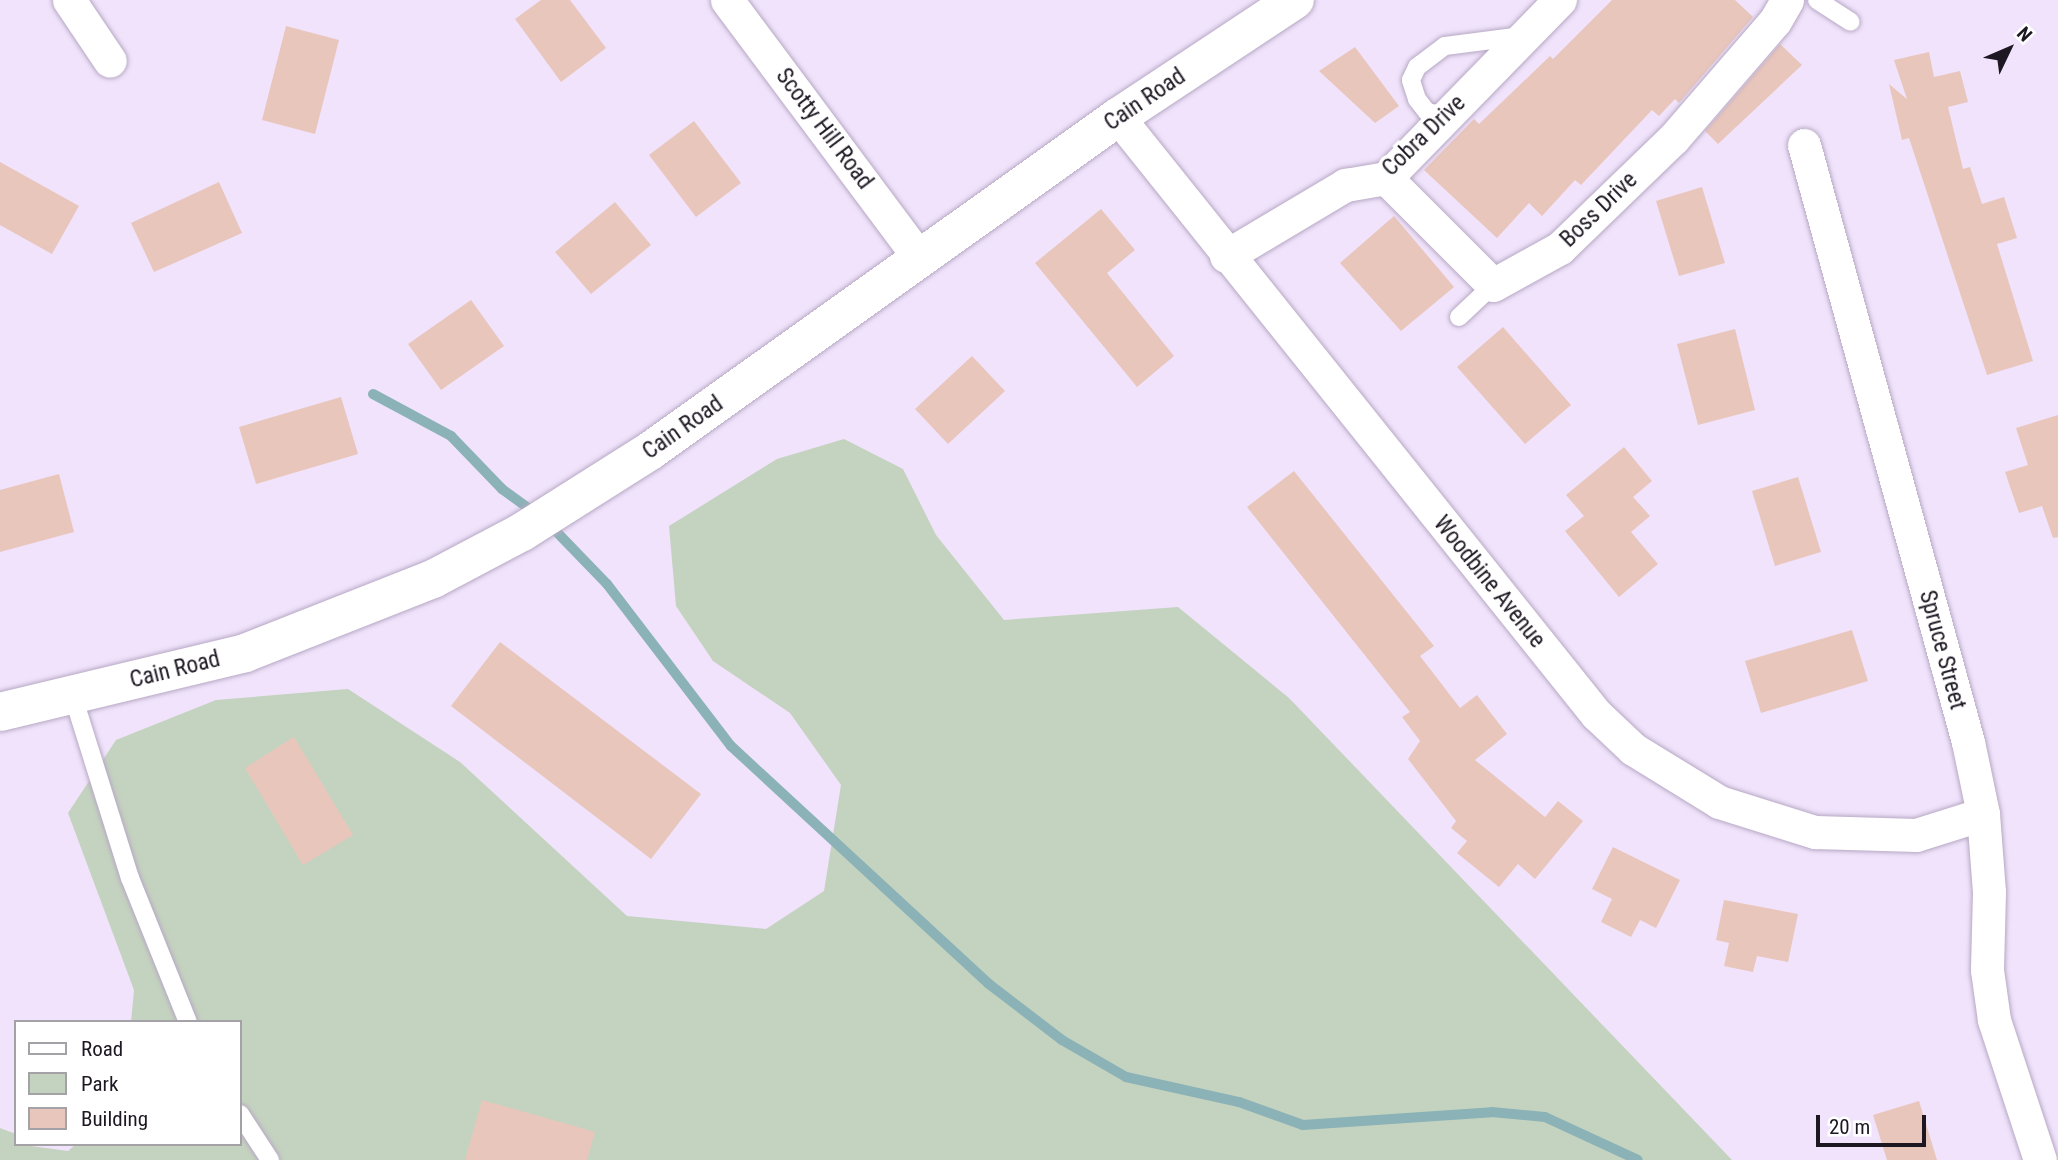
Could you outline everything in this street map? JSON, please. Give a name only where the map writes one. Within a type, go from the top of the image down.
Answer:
[{"type":"main road","name":"Cain Road","points":[[0,712],[245,653],[433,579],[522,532],[650,452],[1279,4]]},
{"type":"street","points":[[69,0],[110,61]]},
{"type":"street","name":"Scotty Hill Road","points":[[727,0],[920,259]]},
{"type":"street","name":"Cobra Drive","points":[[1226,256],[1345,185],[1386,178],[1560,0]]},
{"type":"street","name":"Boss Drive","points":[[1493,285],[1560,248],[1635,175],[1775,22],[1787,0]]},
{"type":"street","name":"Woodbine Avenue","points":[[1118,117],[1226,256],[1596,714],[1633,749],[1719,802],[1815,832],[1916,835],[1983,814]]},
{"type":"street","name":"Spruce Street","points":[[1804,145],[1983,814],[1989,892],[1987,970],[1994,1020],[2040,1160]]},
{"type":"street","points":[[1386,178],[1493,285]]},
{"type":"lane","points":[[1817,0],[1851,22]]},
{"type":"lane","points":[[1447,116],[1427,112],[1417,99],[1411,79],[1417,66],[1445,46],[1525,35]]},
{"type":"lane","points":[[1459,317],[1493,285]]},
{"type":"lane","points":[[72,693],[130,878],[187,1020]]},
{"type":"lane","points":[[242,1117],[270,1160]]},
{"type":"green space","points":[[844,439],[903,469],[936,535],[1004,620],[1178,607],[1289,698],[1732,1160],[0,1160],[0,1128],[14,1133],[14,1146],[68,1151],[74,1146],[242,1146],[242,1020],[131,1020],[134,990],[68,813],[116,740],[216,700],[348,689],[460,762],[627,916],[766,929],[824,891],[841,785],[790,713],[713,661],[676,606],[669,526],[777,459]]},
{"type":"building","points":[[541,0],[570,0],[606,48],[561,82],[515,19]]},
{"type":"building","points":[[1612,0],[1735,0],[1753,17],[1679,103],[1675,99],[1659,116],[1652,110],[1581,185],[1575,180],[1542,216],[1529,203],[1497,238],[1424,170],[1474,119],[1479,124],[1550,56],[1553,59]]},
{"type":"building","points":[[286,26],[339,40],[315,134],[262,120]]},
{"type":"building","points":[[1780,44],[1802,65],[1718,144],[1705,131]]},
{"type":"building","points":[[1355,47],[1399,106],[1375,123],[1319,71]]},
{"type":"building","points":[[1929,52],[1934,77],[1960,71],[1968,102],[1948,107],[1963,169],[1970,167],[1982,204],[2004,197],[2017,238],[1997,244],[2033,361],[1987,375],[1909,138],[1902,140],[1889,84],[1907,99],[1894,60]]},
{"type":"building","points":[[694,121],[741,183],[696,217],[649,155]]},
{"type":"building","points":[[0,162],[79,206],[52,254],[0,225]]},
{"type":"building","points":[[219,182],[242,233],[154,272],[131,223]]},
{"type":"building","points":[[1702,187],[1725,263],[1679,276],[1656,201]]},
{"type":"building","points":[[615,202],[651,245],[591,294],[555,252]]},
{"type":"building","points":[[1101,209],[1135,250],[1107,273],[1174,356],[1137,387],[1035,263]]},
{"type":"building","points":[[1394,216],[1454,287],[1401,331],[1340,263]]},
{"type":"building","points":[[471,300],[504,346],[441,390],[408,344]]},
{"type":"building","points":[[1503,327],[1571,405],[1525,444],[1457,367]]},
{"type":"building","points":[[1735,329],[1755,410],[1698,425],[1677,344]]},
{"type":"building","points":[[972,356],[1005,391],[948,444],[915,409]]},
{"type":"building","points":[[341,397],[358,454],[256,484],[239,427]]},
{"type":"building","points":[[2058,415],[2058,537],[2053,538],[2042,506],[2019,513],[2005,472],[2028,465],[2016,428]]},
{"type":"building","points":[[1624,447],[1652,481],[1633,497],[1650,516],[1631,532],[1658,564],[1619,597],[1565,531],[1584,516],[1566,495]]},
{"type":"building","points":[[1294,471],[1434,646],[1420,656],[1460,708],[1477,695],[1507,734],[1475,760],[1545,817],[1558,801],[1583,821],[1535,879],[1518,864],[1499,887],[1457,853],[1467,841],[1451,828],[1456,821],[1408,759],[1420,741],[1402,717],[1410,712],[1247,507]]},
{"type":"building","points":[[59,474],[74,532],[0,552],[0,490]]},
{"type":"building","points":[[1798,477],[1821,552],[1775,566],[1752,491]]},
{"type":"building","points":[[1852,630],[1868,681],[1761,713],[1745,661]]},
{"type":"building","points":[[500,642],[701,794],[651,859],[451,706]]},
{"type":"building","points":[[294,737],[353,835],[303,865],[245,768]]},
{"type":"building","points":[[1613,847],[1680,880],[1656,928],[1640,920],[1631,937],[1601,922],[1612,899],[1592,889]]},
{"type":"building","points":[[1724,900],[1798,914],[1788,962],[1757,956],[1753,972],[1724,966],[1729,943],[1716,940]]},
{"type":"building","points":[[482,1100],[595,1132],[587,1160],[465,1160]]},
{"type":"building","points":[[1919,1101],[1937,1160],[1887,1160],[1873,1115]]},
{"type":"waterway","points":[[373,394],[451,436],[502,489],[535,513]]},
{"type":"waterway","points":[[548,523],[607,584],[731,746],[989,984],[1062,1040],[1126,1077],[1239,1102],[1303,1125],[1492,1112],[1545,1117],[1638,1160]]}]
